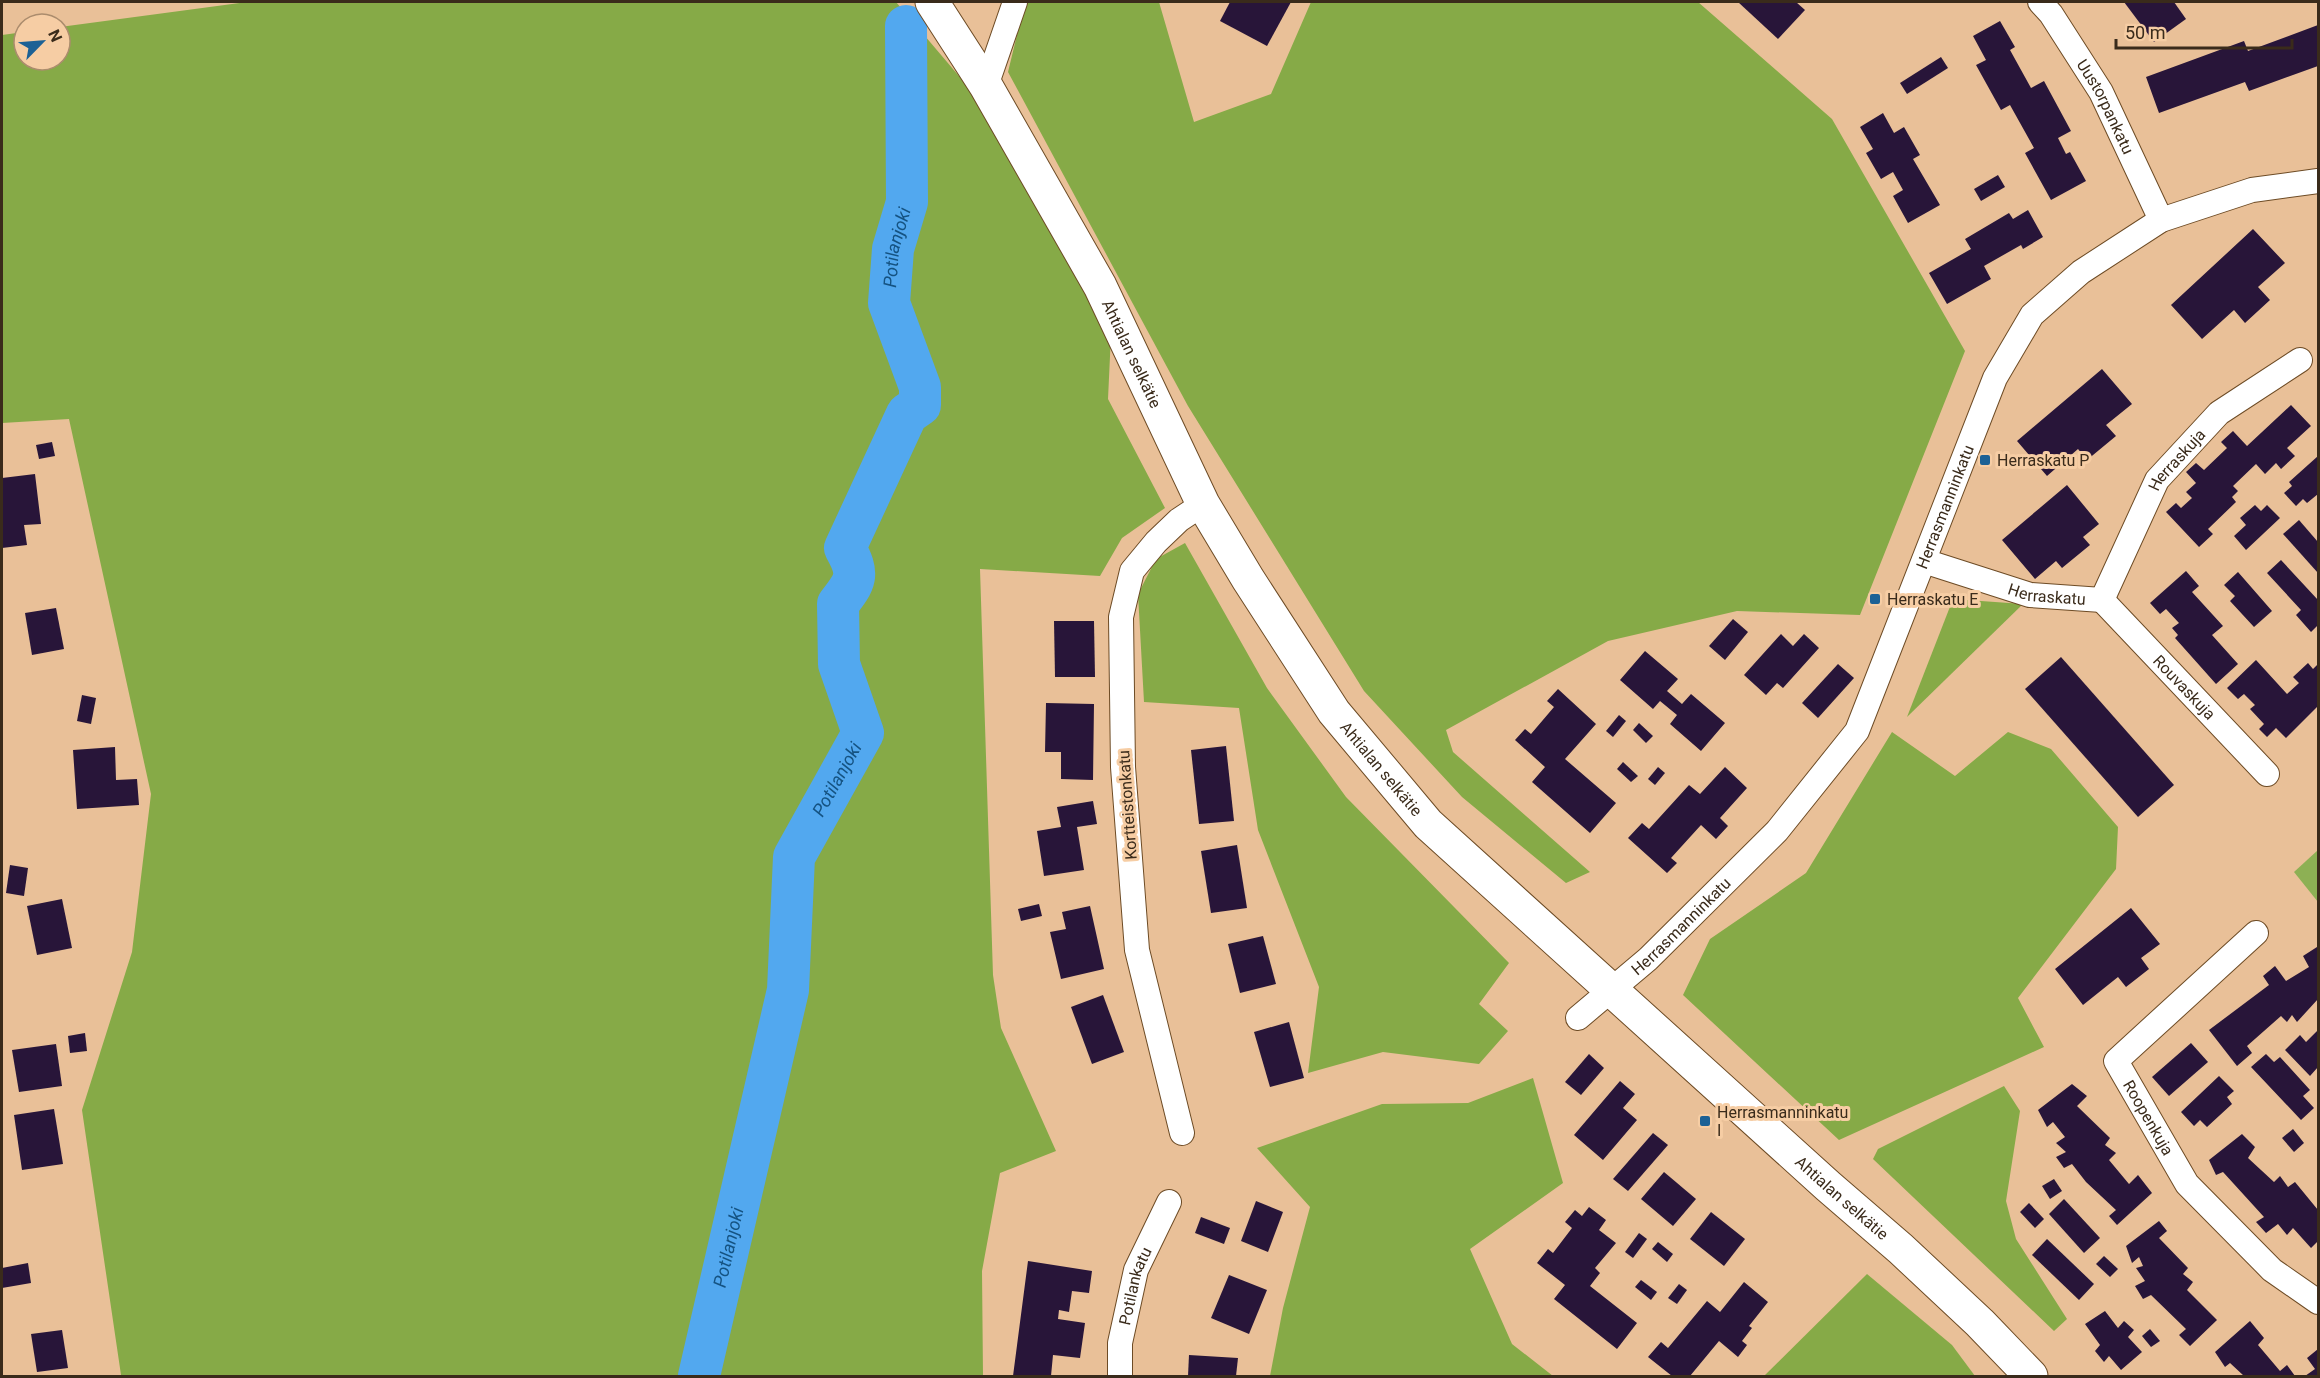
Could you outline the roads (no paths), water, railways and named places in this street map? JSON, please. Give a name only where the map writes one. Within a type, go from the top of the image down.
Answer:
[{"type":"street","name":"Ahtialan selkätie","points":[[932,2],[986,86],[1100,286],[1203,504],[1248,579],[1334,712],[1428,824],[1820,1178],[1901,1248],[1980,1323],[2031,1377]]},
{"type":"street","points":[[986,86],[1015,2]]},
{"type":"street","name":"Uustorpankatu","points":[[2040,2],[2051,14],[2102,92],[2162,220]]},
{"type":"street","name":"Herrasmanninkatu","points":[[1578,1018],[1648,959],[1777,831],[1857,731],[1995,378],[2032,315],[2081,272],[2162,220],[2252,190],[2319,181]]},
{"type":"street","name":"Herraskuja","points":[[2102,600],[2157,480],[2219,413],[2300,360]]},
{"type":"street","name":"Kortteistonkatu","points":[[1182,1133],[1137,950],[1123,767],[1121,617],[1132,571],[1156,542],[1179,520],[1203,504]]},
{"type":"street","name":"Herraskatu","points":[[1924,561],[2030,595],[2102,600]]},
{"type":"street","name":"Rouvaskuja","points":[[2102,600],[2267,774]]},
{"type":"street","name":"Roopenkuja","points":[[2256,933],[2116,1060],[2187,1184],[2271,1270],[2319,1302]]},
{"type":"street","name":"Potilankatu","points":[[1120,1377],[1120,1343],[1136,1270],[1169,1202]]},
{"type":"waterway","name":"Potilanjoki","points":[[699,1376],[788,990],[794,857],[863,733],[839,664],[838,604],[854,578],[853,565],[845,548],[907,414],[920,405],[920,387],[889,303],[893,249],[907,202],[906,26]]},
{"type":"place","name":"Herraskatu P","points":[[1985,460]]},
{"type":"place","name":"Herraskatu E","points":[[1875,599]]},
{"type":"place","name":"Herrasmanninkatu I","points":[[1705,1121]]}]
